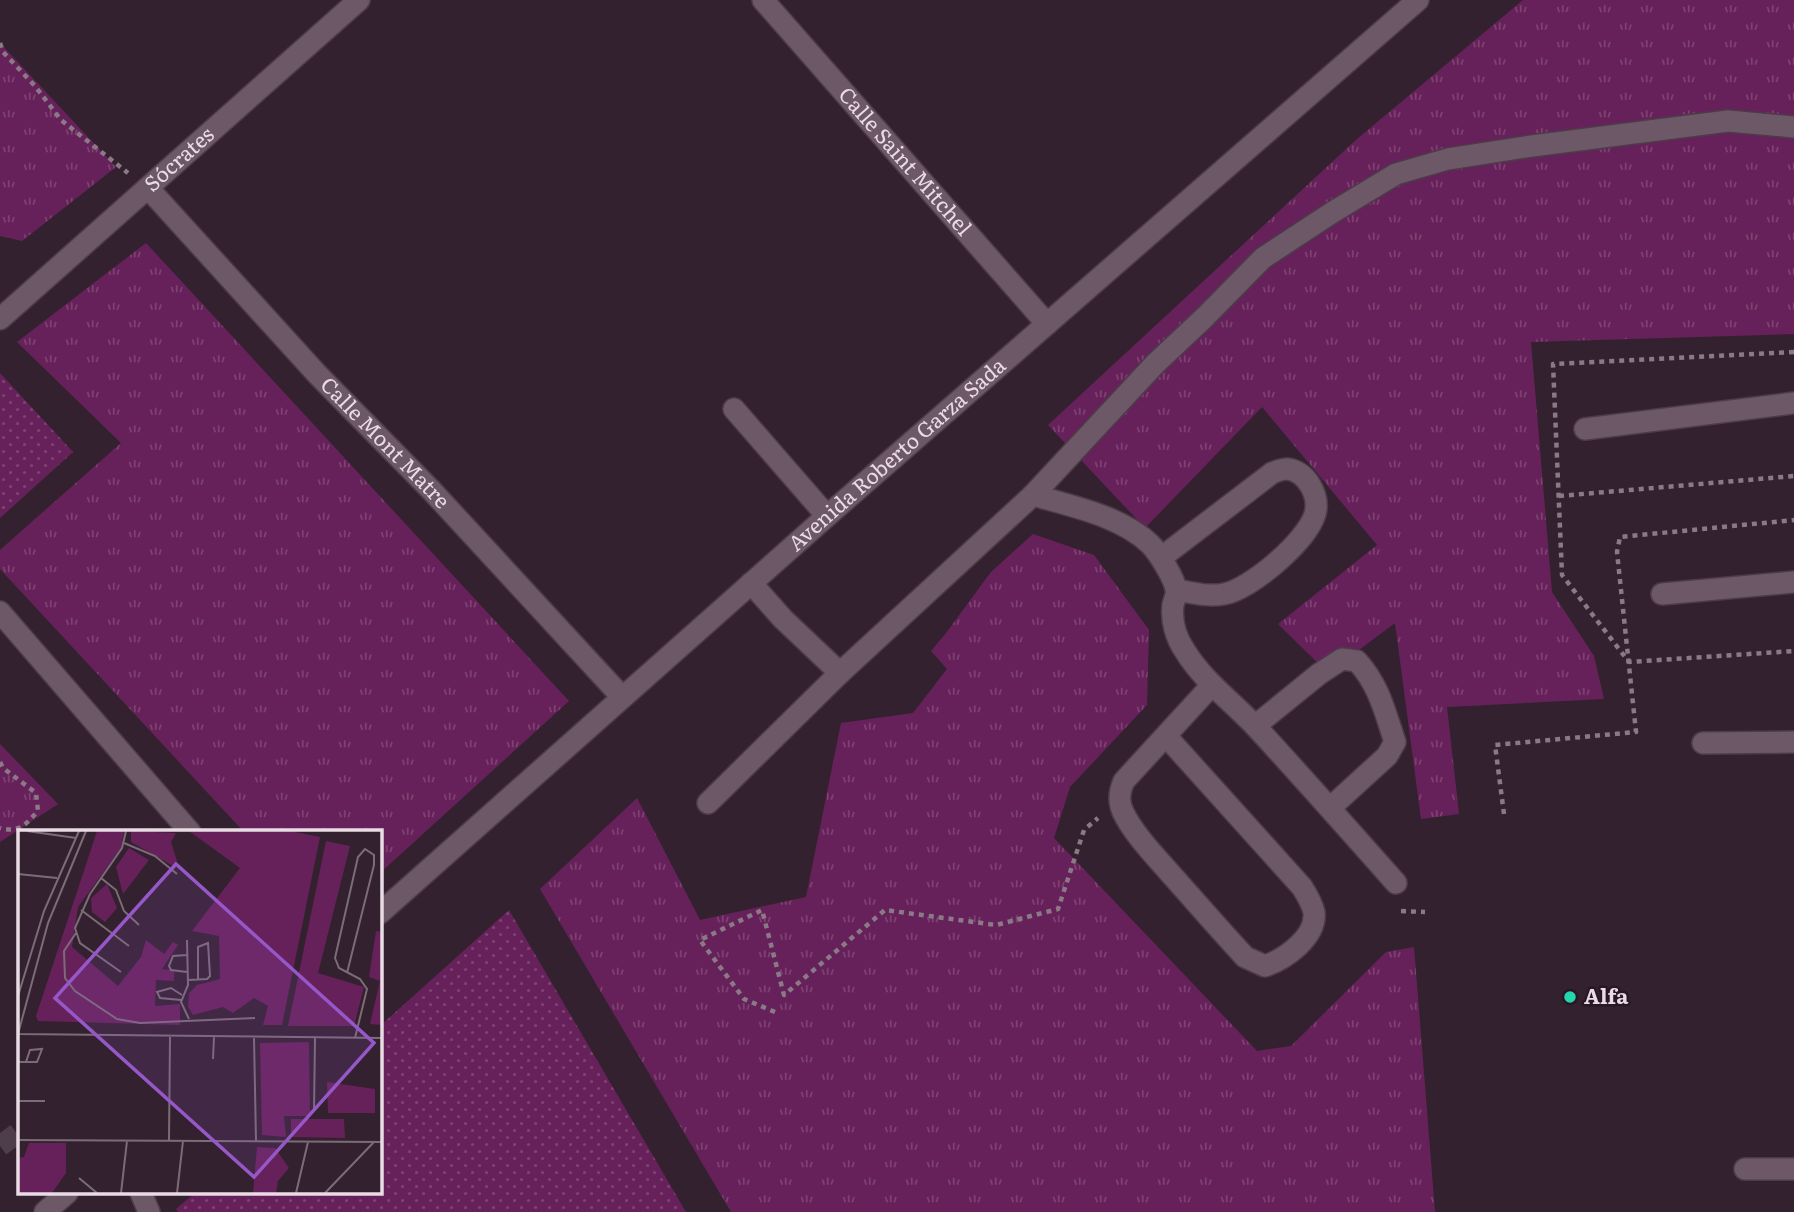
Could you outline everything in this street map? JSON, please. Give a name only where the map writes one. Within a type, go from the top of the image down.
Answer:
[{"type":"street","name":"Sócrates","points":[[0,320],[359,0]]},
{"type":"street","name":"Calle Saint Mitchel","points":[[763,0],[1046,324]]},
{"type":"street","name":"Avenida Roberto Garza Sada","points":[[382,911],[827,516],[1418,0]]},
{"type":"street","points":[[708,803],[839,673],[1033,495],[1155,364],[1263,258],[1333,212],[1396,174],[1448,159],[1728,121],[1794,127]]},
{"type":"street","name":"Calle Mont Matre","points":[[148,188],[317,374],[432,491],[622,697]]},
{"type":"street","points":[[1585,429],[1794,403]]},
{"type":"street","points":[[734,409],[827,516]]},
{"type":"street","points":[[1162,557],[1272,473],[1291,470],[1301,475],[1314,494],[1316,513],[1308,530],[1291,549],[1248,584],[1229,593],[1212,596],[1177,590]]},
{"type":"street","points":[[1033,495],[1102,516],[1149,543],[1162,557],[1177,590],[1173,621],[1183,649],[1212,685],[1255,726],[1396,883]]},
{"type":"street","points":[[1662,594],[1794,582]]},
{"type":"street","points":[[751,583],[783,620],[839,673]]},
{"type":"street","points":[[0,612],[188,830]]},
{"type":"street","points":[[1255,726],[1319,674],[1342,659],[1357,661],[1369,673],[1395,742],[1387,756],[1330,808]]},
{"type":"street","points":[[1166,736],[1310,899],[1314,921],[1308,933],[1277,962],[1265,966],[1245,957],[1143,841],[1124,814],[1119,799],[1124,781],[1212,685]]},
{"type":"street","points":[[1703,744],[1794,742]]},
{"type":"street","points":[[1745,1169],[1794,1168]]},
{"type":"street","points":[[45,1212],[66,1194]]},
{"type":"street","points":[[141,1194],[149,1212]]},
{"type":"path","points":[[0,43],[3,52],[35,86],[61,120],[148,188]]},
{"type":"path","points":[[1559,496],[1794,476]]},
{"type":"path","points":[[1504,814],[1495,745],[1636,732],[1617,552],[1620,537],[1794,520]]},
{"type":"path","points":[[1629,662],[1794,651]]},
{"type":"path","points":[[0,762],[1,769],[36,793],[38,811],[24,826],[5,830],[0,828]]},
{"type":"path","points":[[775,1012],[744,999],[700,940],[762,910],[785,995],[885,910],[996,925],[1058,909],[1084,830],[1119,799]]},
{"type":"green space","points":[[1523,0],[1794,0],[1794,334],[1531,342],[1552,592],[1594,656],[1604,699],[1447,707],[1459,814],[1421,819],[1395,623],[1328,673],[1278,624],[1377,545],[1262,407],[1145,528],[1048,425],[1357,139]]},
{"type":"green space","points":[[0,43],[116,167],[22,241],[0,236]]},
{"type":"green space","points":[[146,243],[569,701],[382,871],[382,830],[242,830],[0,569],[0,550],[121,443],[17,342]]},
{"type":"green space","points":[[0,373],[73,452],[0,518]]},
{"type":"green space","points":[[1033,534],[1094,555],[1149,630],[1147,705],[1070,787],[1054,838],[1257,1051],[1291,1046],[1386,952],[1414,947],[1435,1212],[731,1212],[540,889],[637,798],[700,920],[806,897],[841,723],[913,713],[947,669],[931,651],[991,572]]},
{"type":"green space","points":[[0,744],[58,804],[0,842]]},
{"type":"green space","points":[[509,910],[686,1212],[178,1212],[176,1209],[194,1194],[382,1194],[382,1024]]},
{"type":"tunnel","points":[[0,1146],[18,1133]]},
{"type":"place","name":"Alfa","points":[[1570,997]]}]
